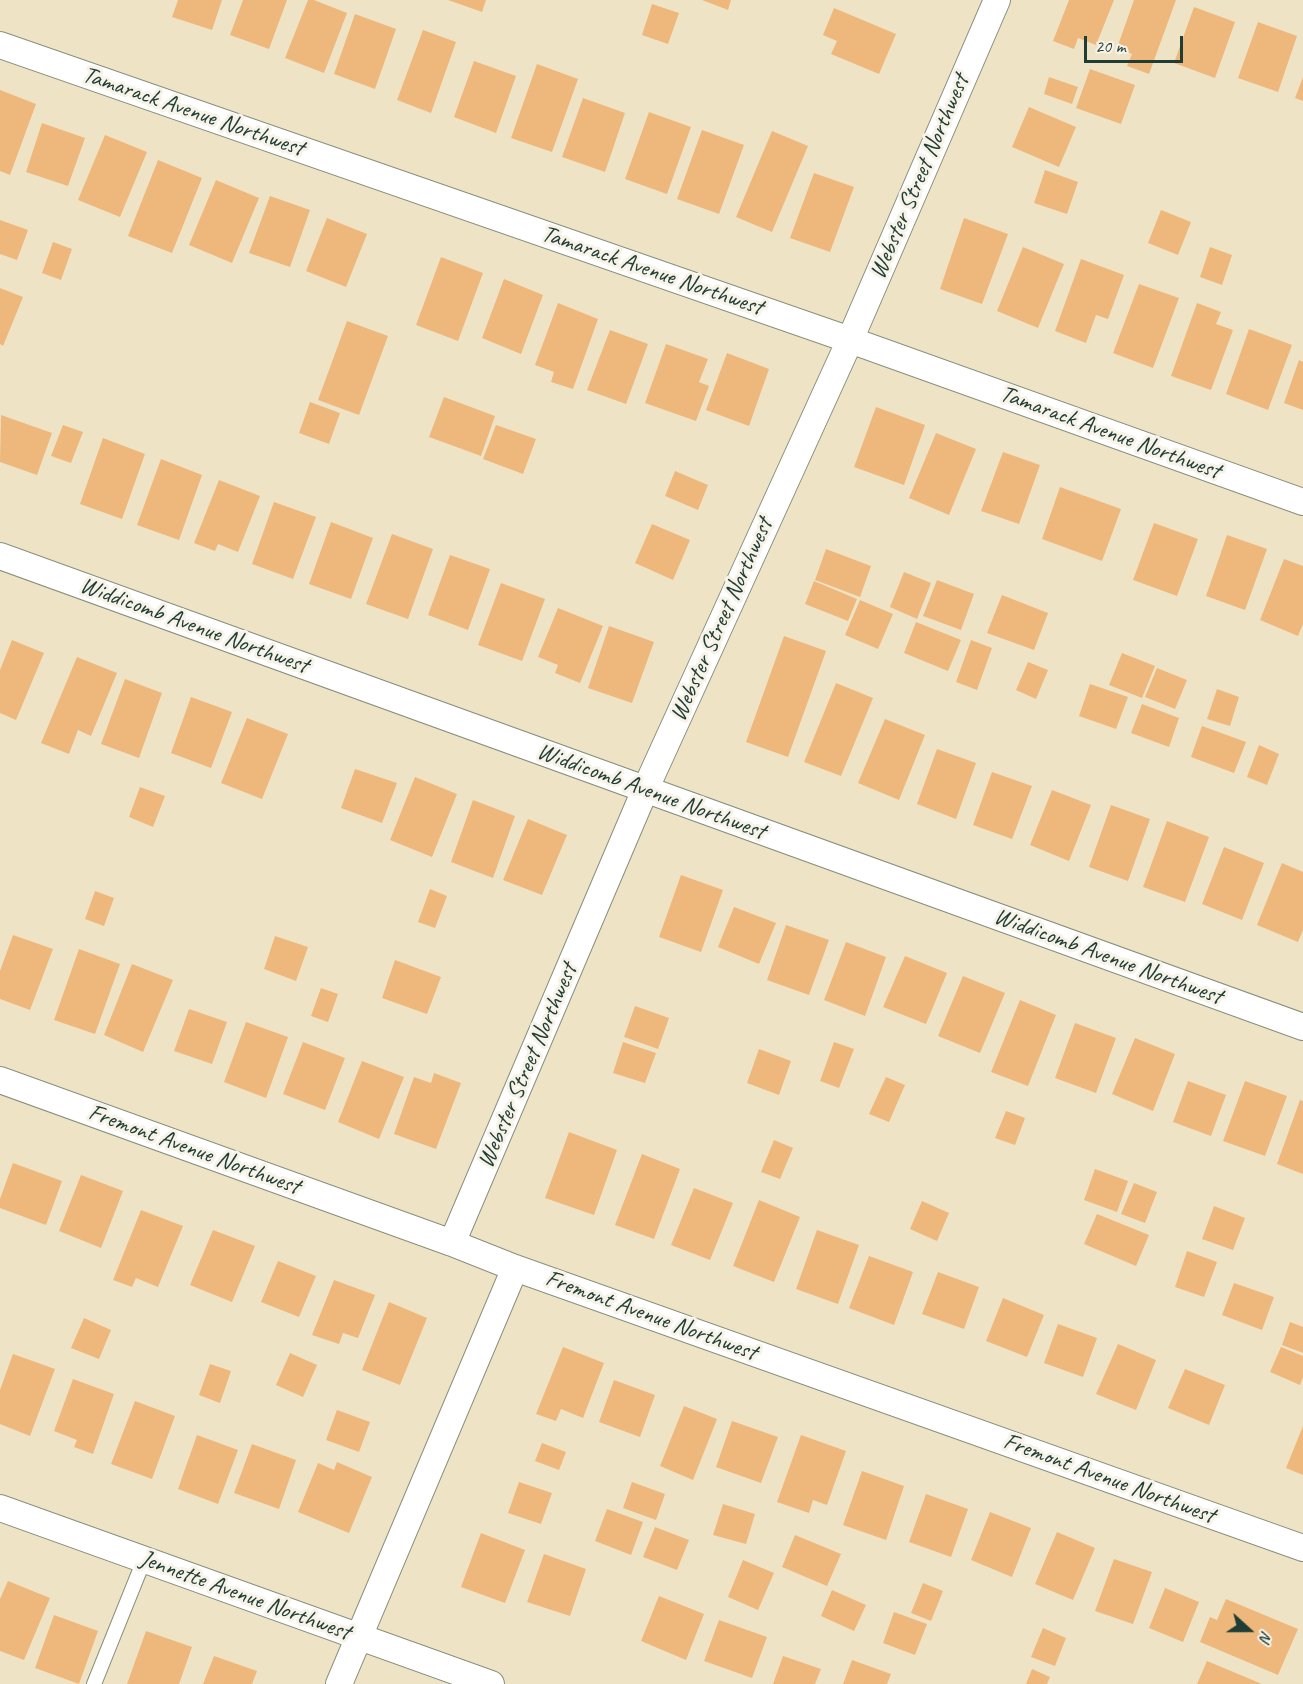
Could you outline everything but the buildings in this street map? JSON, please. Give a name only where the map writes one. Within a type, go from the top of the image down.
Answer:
[{"type":"street","name":"Webster Street Northwest","points":[[452,1243],[645,790],[850,340],[996,0]]},
{"type":"street","name":"Tamarack Avenue Northwest","points":[[0,45],[850,340],[1303,502]]},
{"type":"street","name":"Widdicomb Avenue Northwest","points":[[0,556],[1303,1027]]},
{"type":"street","name":"Fremont Avenue Northwest","points":[[0,1080],[452,1243],[515,1268],[1303,1548]]},
{"type":"street","points":[[339,1684],[515,1268]]},
{"type":"street","name":"Jennette Avenue Northwest","points":[[0,1508],[491,1684]]},
{"type":"lane","points":[[94,1684],[144,1560]]}]
